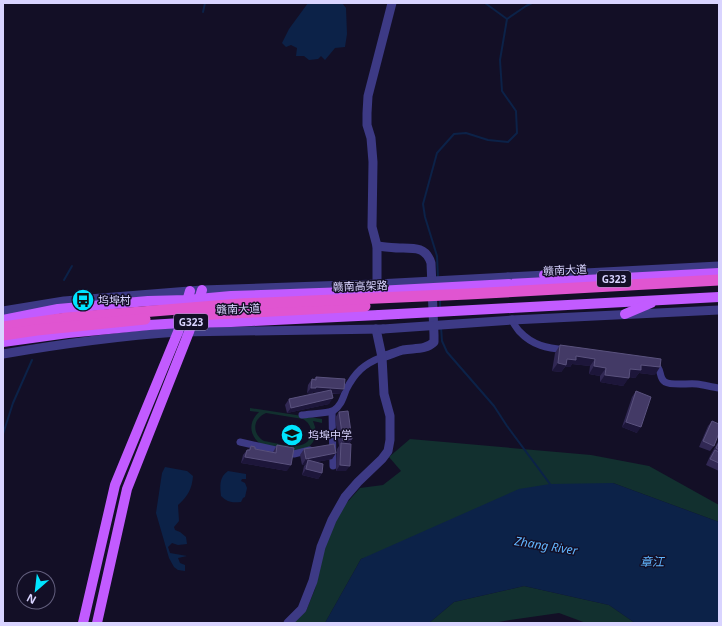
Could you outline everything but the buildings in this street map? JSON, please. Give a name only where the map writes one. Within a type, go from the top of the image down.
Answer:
[{"type":"highway","name":"赣南高架路","points":[[3,327],[67,318],[240,304],[468,294],[719,280]]},
{"type":"highway","name":"赣南高架路","points":[[3,335],[45,329],[164,317],[719,287]]},
{"type":"main road","name":"赣南大道","points":[[3,320],[58,309],[201,295],[231,296],[509,281],[598,280],[719,273]]},
{"type":"main road","points":[[544,275],[598,280]]},
{"type":"main road","points":[[84,623],[115,485],[185,327],[201,295]]},
{"type":"main road","points":[[97,623],[127,489],[185,327],[188,296]]},
{"type":"main road","points":[[231,296],[232,322]]},
{"type":"main road","name":"G323","points":[[658,300],[719,297]]},
{"type":"main road","name":"赣南大道","points":[[3,342],[149,324],[185,327],[232,322],[658,300]]},
{"type":"main road","points":[[625,314],[658,300]]},
{"type":"main road","points":[[148,301],[149,324]]},
{"type":"street","points":[[201,295],[377,288],[377,246],[372,227],[373,162],[371,138],[367,125],[368,96],[392,3]]},
{"type":"street","points":[[334,466],[327,445],[332,412],[340,404],[355,375],[363,366],[372,361],[403,350],[430,346],[434,342],[431,264],[429,257],[418,249],[377,246]]},
{"type":"street","points":[[509,281],[544,275],[719,266]]},
{"type":"street","points":[[3,311],[64,301],[188,296]]},
{"type":"street","points":[[3,354],[62,344],[146,334],[185,327],[379,329],[512,320],[719,310]]},
{"type":"street","points":[[512,320],[514,326],[533,343],[548,348],[576,352]]},
{"type":"street","points":[[288,623],[302,609],[313,581],[321,547],[332,520],[345,497],[358,482],[382,460],[388,451],[390,440],[390,416],[384,394],[379,329]]},
{"type":"street","points":[[645,361],[652,362],[658,367],[662,379],[665,382],[698,384],[719,388]]},
{"type":"street","points":[[302,415],[332,412]]},
{"type":"street","points":[[240,442],[294,454],[327,445]]},
{"type":"green space","points":[[250,408],[322,419],[322,423],[313,421],[316,435],[313,442],[308,448],[297,452],[261,444],[257,441],[251,429],[253,420],[259,412],[250,411]],"holes":[[[266,413],[303,419],[309,424],[311,432],[309,439],[305,443],[292,446],[285,445],[264,441],[257,435],[255,427],[256,423],[258,419]]]},
{"type":"green space","points":[[410,439],[591,455],[649,466],[719,505],[719,522],[613,483],[361,559],[325,623],[294,623],[306,611],[315,589],[328,538],[343,507],[360,488],[383,485],[401,471],[389,457]]},
{"type":"green space","points":[[524,586],[609,605],[635,623],[586,623],[559,613],[493,623],[429,623],[454,602]]},
{"type":"water","points":[[308,3],[342,3],[346,8],[347,34],[345,47],[335,48],[325,60],[321,56],[318,59],[309,60],[304,56],[296,56],[297,48],[291,45],[286,47],[282,43],[289,29]]},
{"type":"water","points":[[165,467],[187,471],[193,476],[192,485],[189,492],[178,505],[179,521],[174,527],[175,530],[186,537],[187,544],[178,545],[172,543],[168,547],[170,553],[187,556],[178,558],[180,563],[185,565],[185,571],[178,570],[174,567],[169,558],[156,513],[162,473]]},
{"type":"water","points":[[228,471],[246,474],[246,479],[242,479],[241,481],[245,483],[247,488],[245,497],[241,502],[230,502],[221,496],[220,485],[223,476]]},
{"type":"water","name":"章江","points":[[613,483],[719,522],[719,623],[635,623],[609,605],[524,586],[454,602],[429,623],[325,623],[361,559],[519,489],[550,484]]},
{"type":"waterway","points":[[203,12],[205,3]]},
{"type":"waterway","points":[[485,3],[507,19]]},
{"type":"waterway","points":[[438,279],[437,256],[425,217],[423,204],[437,153],[454,134],[466,133],[488,140],[508,142],[517,133],[516,111],[502,91],[500,60],[507,19],[532,3]]},
{"type":"waterway","points":[[64,280],[72,266]]},
{"type":"waterway","points":[[440,299],[440,309]]},
{"type":"waterway","points":[[441,327],[442,341],[447,352],[494,406],[550,484],[550,487]]},
{"type":"waterway","points":[[3,434],[13,403],[32,360]]},
{"type":"place","name":"坞埠村","points":[[83,300]]},
{"type":"place","name":"坞埠中学","points":[[292,435]]},
{"type":"water label","name":"Zhang River","points":[[546,546]]}]
